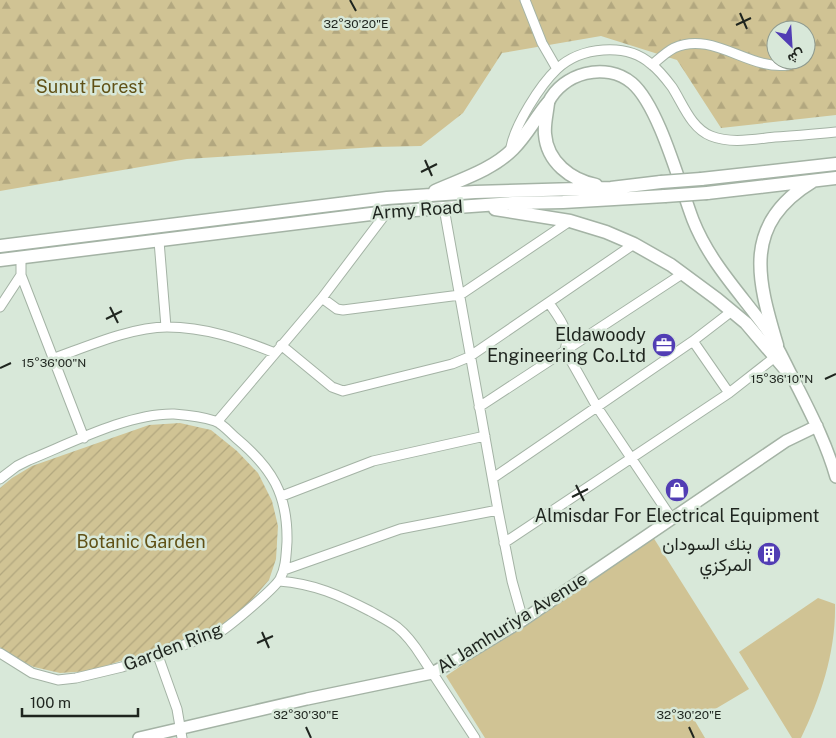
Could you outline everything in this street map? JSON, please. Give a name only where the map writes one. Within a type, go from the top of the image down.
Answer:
[{"type":"highway","points":[[426,195],[490,166],[513,149],[548,103]]},
{"type":"highway","points":[[548,103],[545,133],[552,156],[559,166],[570,175],[587,183],[611,188]]},
{"type":"highway","name":"Army Road","points":[[0,246],[330,204],[426,195],[611,188],[836,164]]},
{"type":"highway","name":"Army Road","points":[[0,260],[387,212],[664,196],[836,178]]},
{"type":"highway","points":[[776,351],[763,299],[760,269],[761,254],[766,233],[779,209],[797,190],[813,181]]},
{"type":"highway","points":[[475,206],[570,221],[606,232],[634,244],[671,264],[732,311],[776,351],[792,377]]},
{"type":"main road","points":[[548,103],[552,95],[564,83],[580,75],[592,73],[617,74],[638,89],[658,125],[694,222],[711,256],[776,351]]},
{"type":"main road","points":[[792,377],[829,453],[836,477]]},
{"type":"main road","name":"Al Jamhuriya Avenue","points":[[139,738],[181,733],[307,699],[432,673],[523,620],[786,441],[817,426]]},
{"type":"street","points":[[525,0],[542,44],[557,69]]},
{"type":"street","points":[[652,65],[673,48],[692,43],[722,48],[766,65]]},
{"type":"street","points":[[513,149],[511,147],[513,136],[532,100],[557,69],[584,54],[607,50],[635,54],[652,65],[672,88],[692,121],[706,133],[713,136],[728,140],[749,140],[836,132]]},
{"type":"street","points":[[444,208],[460,294],[469,357],[504,543],[523,620]]},
{"type":"street","points":[[217,422],[322,298],[387,212]]},
{"type":"street","points":[[322,298],[337,309],[343,310],[460,294],[570,221]]},
{"type":"street","points":[[159,241],[166,327]]},
{"type":"street","points":[[281,345],[332,387],[343,391],[452,364],[469,357],[634,244]]},
{"type":"street","points":[[21,258],[21,275],[84,438]]},
{"type":"street","points":[[479,407],[682,274]]},
{"type":"street","points":[[0,307],[21,275]]},
{"type":"street","points":[[549,303],[566,329],[568,336],[566,350],[597,407],[672,519]]},
{"type":"street","points":[[492,478],[693,341],[732,311]]},
{"type":"street","points":[[52,359],[112,338],[143,330],[166,327],[210,331],[245,341],[275,353]]},
{"type":"street","points":[[693,341],[729,393]]},
{"type":"street","points":[[504,543],[729,393],[776,351]]},
{"type":"street","name":"Garden Ring","points":[[0,479],[17,466],[29,460],[136,418],[157,415],[182,415],[217,422],[252,451],[266,466],[282,496],[287,524],[284,570],[279,581],[231,625],[220,632],[122,667],[94,675],[58,680],[32,673],[3,655]]},
{"type":"street","points":[[282,496],[374,461],[484,436]]},
{"type":"street","points":[[284,570],[400,529],[498,510]]},
{"type":"street","points":[[279,581],[302,583],[326,590],[388,621],[402,632],[415,646],[474,738]]},
{"type":"street","points":[[158,653],[177,709],[181,733]]},
{"type":"street","points":[[0,665],[3,655]]},
{"type":"green space","name":"Sunut Forest","points":[[0,0],[836,0],[836,115],[721,128],[677,60],[601,36],[502,53],[463,113],[421,146],[187,159],[0,191]]},
{"type":"green space","name":"Botanic Garden","points":[[180,423],[211,430],[237,451],[258,473],[272,501],[278,526],[276,559],[269,580],[250,602],[227,622],[209,632],[90,671],[60,673],[34,667],[10,656],[0,647],[0,488],[32,466],[149,425]]},
{"type":"green space","points":[[653,537],[749,689],[695,721],[705,738],[485,738],[446,676]]},
{"type":"green space","points":[[818,598],[835,604],[835,622],[830,656],[821,690],[801,738],[792,738],[739,652]]},
{"type":"place","name":"Eldawoody Engineering Co.Ltd","points":[[664,345]]},
{"type":"place","name":"Almisdar For Electrical Equipment","points":[[677,490]]},
{"type":"place","name":"بنك السودان المركزي","points":[[769,554]]}]
